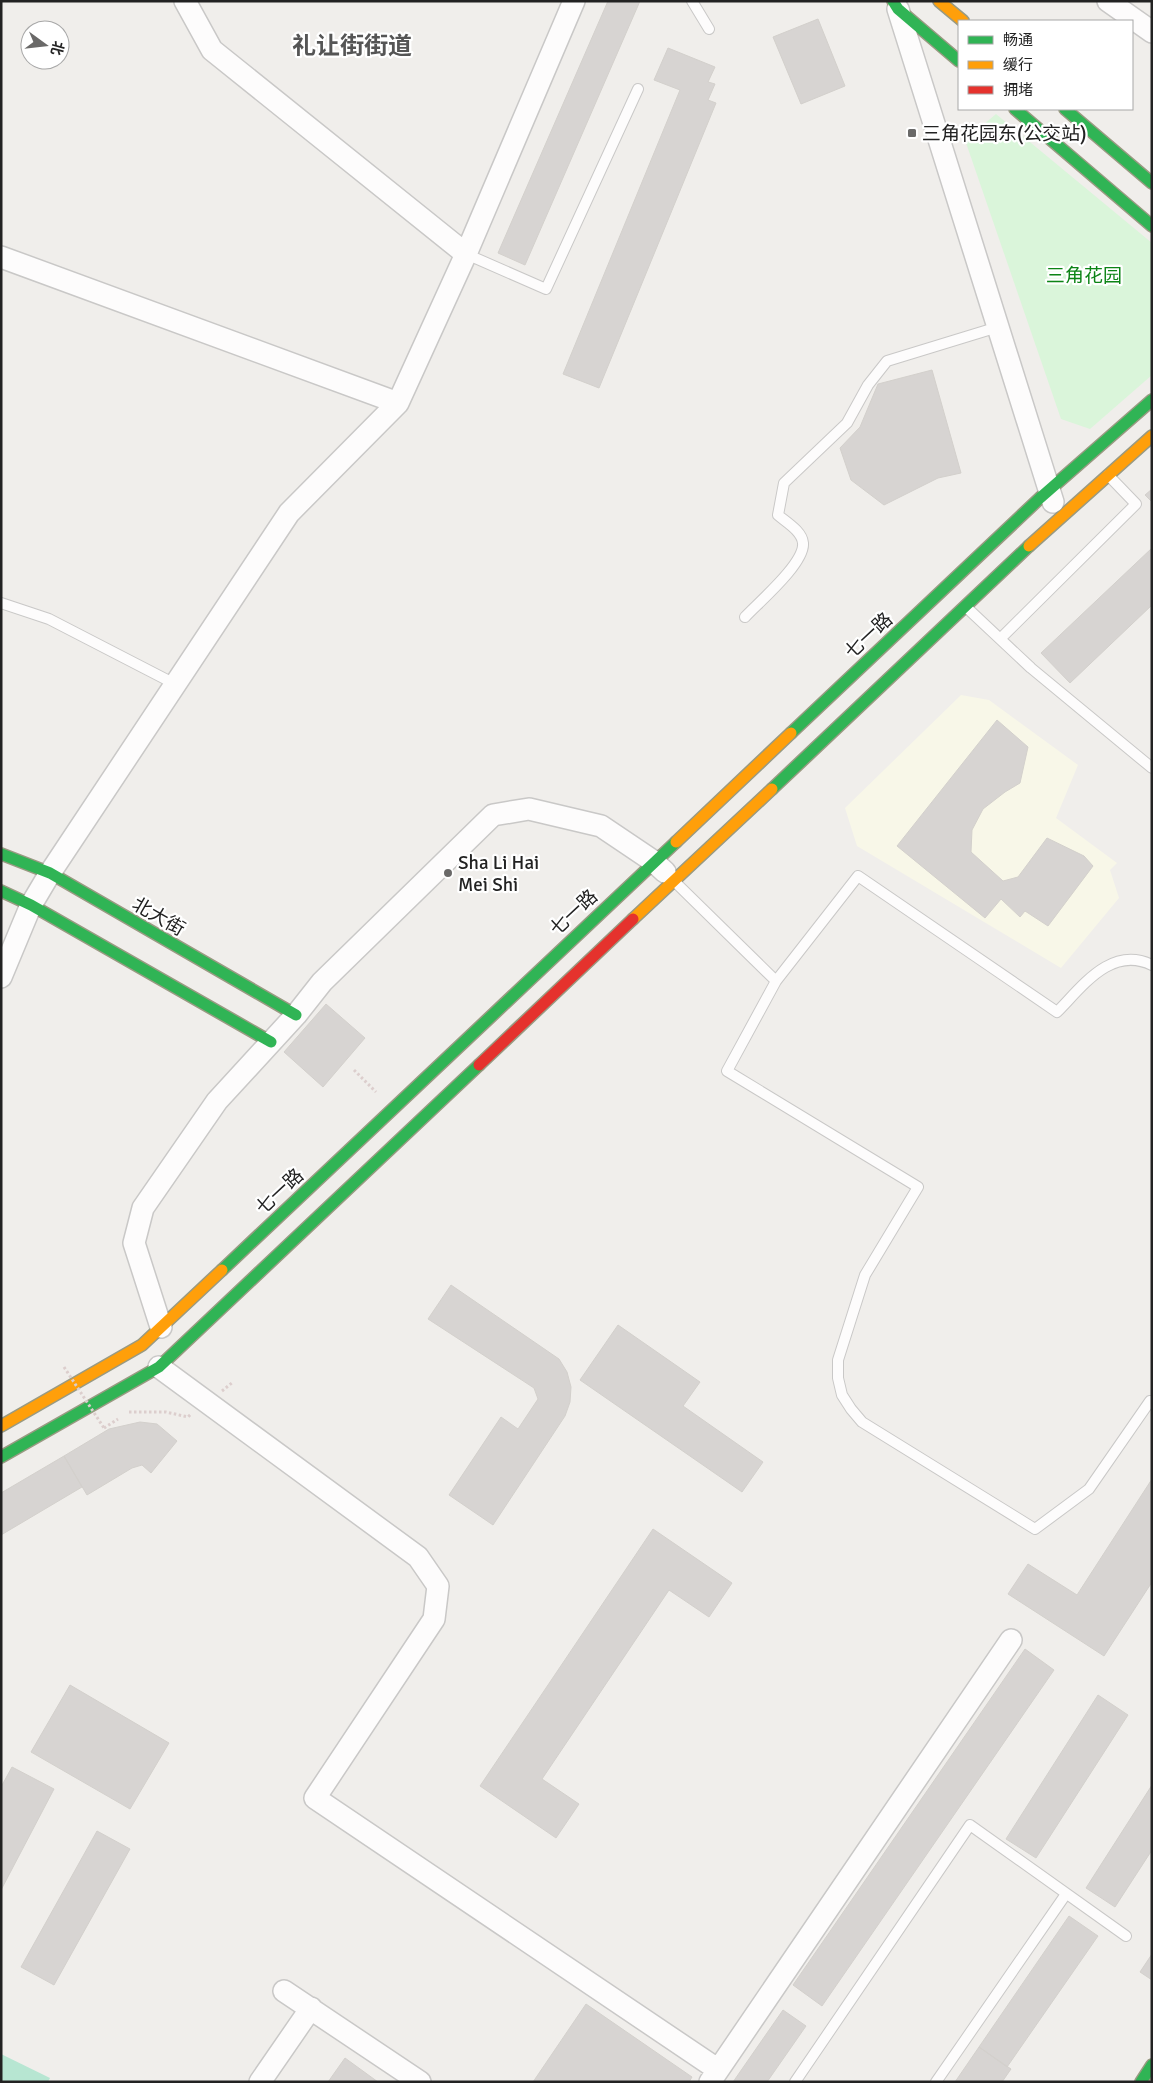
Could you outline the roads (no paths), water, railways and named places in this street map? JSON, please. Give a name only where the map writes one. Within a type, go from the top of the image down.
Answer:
[{"type":"main road","points":[[939,1],[962,20]]},
{"type":"main road","points":[[895,5],[958,60]]},
{"type":"main road","points":[[1016,110],[1152,226]]},
{"type":"main road","points":[[1066,110],[1152,183]]},
{"type":"main road","name":"七一路","points":[[1,1426],[142,1345],[653,861],[1049,490],[1152,400]]},
{"type":"main road","points":[[1,1457],[159,1367],[965,606],[1058,519],[1152,436]]},
{"type":"main road","name":"北大街","points":[[1,854],[50,873],[296,1015]]},
{"type":"main road","points":[[1,891],[31,905],[271,1042]]},
{"type":"main road","points":[[1141,2082],[1152,2065]]},
{"type":"street","points":[[185,1],[212,50],[466,254]]},
{"type":"street","points":[[1,977],[31,905],[50,873],[289,513],[398,403],[466,254],[574,1]]},
{"type":"street","points":[[1108,1],[1152,32]]},
{"type":"street","points":[[895,5],[1058,519]]},
{"type":"street","points":[[1,257],[398,403]]},
{"type":"street","points":[[161,1327],[134,1243],[143,1208],[217,1101],[296,1015],[322,982],[493,815],[529,809],[600,826],[653,861],[674,881]]},
{"type":"street","points":[[159,1367],[418,1557],[438,1586],[434,1619],[315,1798],[713,2075],[1011,1640]]},
{"type":"street","points":[[284,1990],[420,2082]]},
{"type":"street","points":[[260,2082],[311,2008]]},
{"type":"lane","points":[[692,1],[709,30]]},
{"type":"lane","points":[[466,254],[546,289],[638,89]]},
{"type":"lane","points":[[745,617],[799,561],[803,544],[800,534],[778,514],[784,483],[847,423],[868,385],[887,361],[998,327]]},
{"type":"lane","points":[[1000,639],[1136,504],[1108,475]]},
{"type":"lane","points":[[1,603],[49,619],[175,684]]},
{"type":"lane","points":[[965,606],[1031,668],[1152,768]]},
{"type":"lane","points":[[1150,1401],[1089,1489],[1035,1529],[862,1422],[850,1410],[842,1394],[838,1378],[838,1360],[866,1275],[918,1187],[727,1071],[776,981],[858,876],[1057,1012],[1095,973],[1110,964],[1127,960],[1152,965]]},
{"type":"lane","points":[[674,881],[776,981]]},
{"type":"lane","points":[[795,2082],[970,1825],[1126,1936]]},
{"type":"lane","points":[[936,2082],[1066,1894]]},
{"type":"place","name":"三角花园东(公交站)","points":[[912,133]]},
{"type":"place","name":"Sha Li Hai Mei Shi","points":[[448,873]]},
{"type":"district","name":"礼让街街道","points":[[352,46]]},
{"type":"park label","name":"三角花园","points":[[1084,275]]}]
